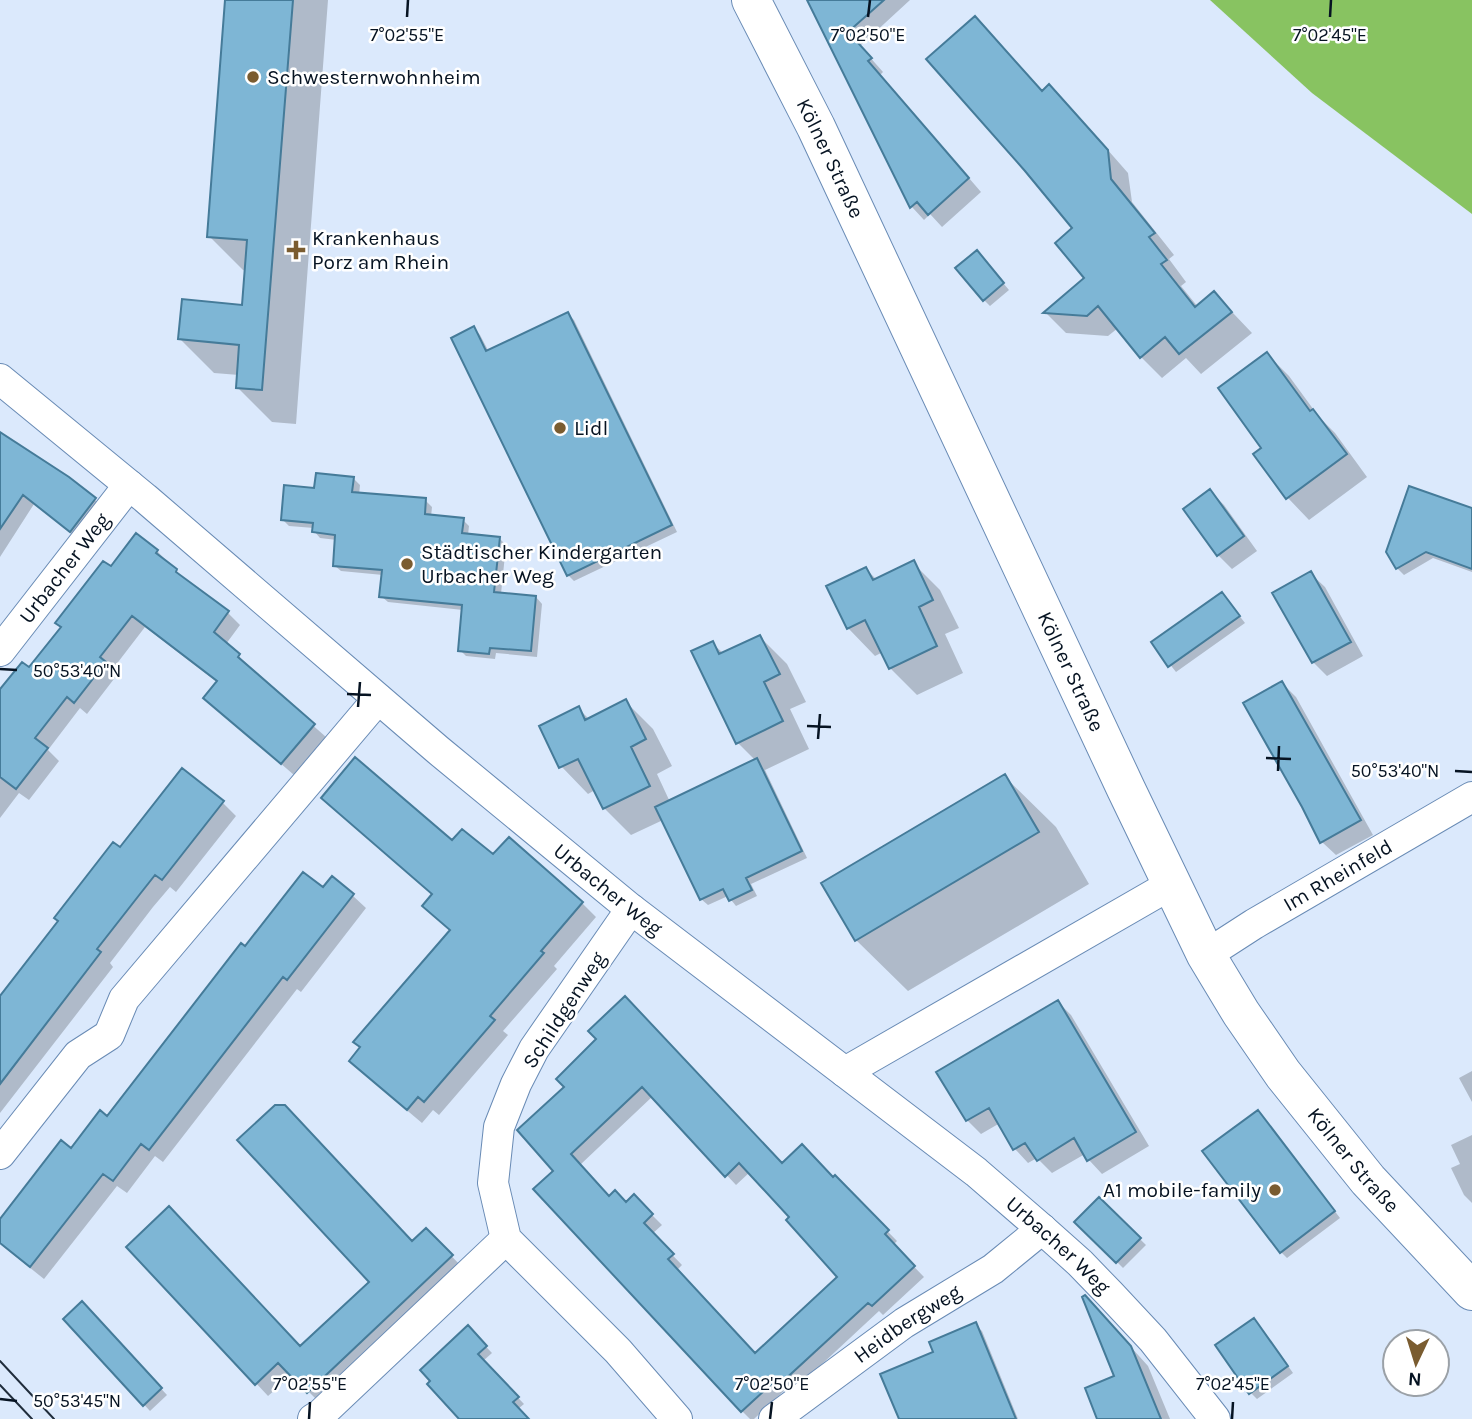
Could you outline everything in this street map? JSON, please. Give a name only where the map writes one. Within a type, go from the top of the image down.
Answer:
[{"type":"main road","name":"Kölner Straße","points":[[751,0],[821,138],[1206,955],[1241,1013],[1283,1074],[1368,1180],[1472,1291]]},
{"type":"street","name":"Urbacher Weg","points":[[3,389],[129,485],[377,699],[631,909],[976,1172],[1080,1264],[1153,1340],[1215,1419]]},
{"type":"street","name":"Urbacher Weg","points":[[0,651],[129,485]]},
{"type":"street","points":[[0,1154],[78,1055],[109,1035],[124,999],[377,699]]},
{"type":"street","name":"Im Rheinfeld","points":[[1206,955],[1254,924],[1472,797]]},
{"type":"street","points":[[845,1072],[1172,884]]},
{"type":"street","name":"Schildgenweg","points":[[506,1239],[493,1183],[499,1127],[534,1049],[631,909]]},
{"type":"street","name":"Heidbergweg","points":[[774,1419],[904,1323],[993,1269],[1042,1229]]},
{"type":"street","points":[[313,1419],[506,1239],[618,1351],[677,1419]]},
{"type":"shaded area","points":[[1210,0],[1472,0],[1472,214],[1312,93]]},
{"type":"building","name":"Schwesternwohnheim","points":[[225,0],[293,0],[262,390],[236,388],[239,345],[178,339],[182,299],[242,305],[247,240],[207,237]]},
{"type":"building","points":[[807,0],[884,0],[848,32],[872,58],[868,61],[969,178],[928,215],[917,202],[910,208]]},
{"type":"building","points":[[975,16],[1042,91],[1049,84],[1108,150],[1111,179],[1155,233],[1149,237],[1167,260],[1161,264],[1195,307],[1214,291],[1232,312],[1179,354],[1165,337],[1140,358],[1098,306],[1087,316],[1043,313],[1084,278],[1055,243],[1072,228],[926,59]]},
{"type":"building","points":[[977,250],[1004,283],[983,301],[955,268]]},
{"type":"building","name":"Lidl","points":[[568,312],[672,525],[567,576],[451,338],[474,326],[486,351]]},
{"type":"building","points":[[1267,352],[1310,411],[1313,409],[1347,454],[1286,499],[1253,454],[1261,448],[1218,388]]},
{"type":"building","points":[[0,432],[96,498],[70,532],[23,495],[0,529]]},
{"type":"building","points":[[316,473],[354,477],[352,492],[426,498],[425,514],[464,518],[462,533],[500,537],[494,592],[536,596],[531,651],[490,648],[489,654],[458,651],[462,605],[379,597],[382,570],[333,566],[335,535],[312,532],[313,523],[281,520],[284,485],[314,488]]},
{"type":"building","points":[[1409,486],[1472,508],[1472,569],[1426,552],[1396,569],[1386,552]]},
{"type":"building","points":[[1210,489],[1244,536],[1217,556],[1183,509]]},
{"type":"building","points":[[136,533],[158,550],[156,553],[177,569],[176,572],[229,611],[214,632],[240,654],[238,657],[315,724],[281,764],[203,698],[217,681],[132,616],[100,657],[106,662],[74,703],[67,697],[35,738],[48,748],[16,789],[0,777],[0,689],[22,662],[29,667],[61,627],[55,623],[103,561],[111,566]]},
{"type":"building","points":[[914,560],[933,600],[919,607],[937,646],[889,669],[865,620],[847,629],[826,586],[866,567],[873,580]]},
{"type":"building","points":[[1311,571],[1351,642],[1312,663],[1272,593]]},
{"type":"building","points":[[1222,592],[1240,616],[1168,667],[1151,642]]},
{"type":"building","points":[[760,635],[780,674],[764,682],[783,721],[736,744],[691,651],[713,641],[719,654]]},
{"type":"building","points":[[1282,681],[1361,820],[1320,843],[1243,703]]},
{"type":"building","points":[[626,699],[646,739],[631,747],[650,786],[603,809],[578,759],[559,768],[539,726],[579,706],[585,720]]},
{"type":"building","points":[[355,757],[452,840],[462,829],[493,854],[509,837],[583,902],[490,1016],[495,1020],[424,1102],[418,1097],[407,1110],[349,1061],[360,1047],[353,1042],[450,930],[422,906],[432,894],[321,798]]},
{"type":"building","points":[[757,758],[802,851],[746,878],[752,890],[729,901],[723,889],[700,900],[655,807]]},
{"type":"building","points":[[182,768],[224,801],[162,880],[155,875],[97,949],[101,952],[0,1084],[0,996],[58,921],[54,918],[113,842],[120,847]]},
{"type":"building","points":[[1005,774],[1039,832],[855,941],[821,883]]},
{"type":"building","points":[[303,872],[323,887],[332,876],[354,894],[287,980],[283,977],[149,1150],[141,1144],[113,1181],[103,1174],[30,1267],[0,1243],[0,1219],[61,1140],[71,1148],[100,1110],[107,1116],[241,943],[245,946]]},
{"type":"building","points":[[625,996],[782,1163],[802,1144],[889,1230],[885,1234],[915,1266],[872,1306],[868,1303],[781,1383],[777,1379],[741,1412],[533,1189],[553,1171],[517,1130],[564,1087],[556,1079],[596,1039],[588,1031]],"holes":[[[642,1087],[725,1177],[739,1163],[789,1217],[786,1220],[837,1277],[755,1353],[668,1259],[674,1254],[644,1223],[653,1214],[634,1194],[626,1202],[615,1190],[609,1196],[571,1154]]]},
{"type":"building","points":[[1058,1000],[1136,1132],[1087,1161],[1074,1138],[1037,1161],[1025,1143],[1013,1150],[989,1108],[966,1121],[936,1072]]},
{"type":"building","points":[[275,1105],[285,1105],[412,1241],[426,1228],[453,1255],[307,1393],[278,1363],[255,1385],[126,1247],[169,1206],[300,1346],[369,1282],[237,1140]]},
{"type":"building","name":"A1 mobile-family","points":[[1258,1110],[1335,1211],[1280,1253],[1202,1151]]},
{"type":"building","points":[[1099,1197],[1141,1238],[1116,1263],[1074,1222]]},
{"type":"building","points":[[1085,1295],[1131,1346],[1161,1419],[1097,1419],[1085,1388],[1114,1376],[1082,1297]]},
{"type":"building","points":[[82,1301],[162,1388],[143,1406],[63,1319]]},
{"type":"building","points":[[1254,1318],[1288,1366],[1249,1394],[1215,1345]]},
{"type":"building","points":[[976,1322],[1016,1419],[899,1419],[880,1374],[933,1352],[929,1342]]},
{"type":"building","points":[[468,1325],[487,1346],[478,1354],[519,1397],[513,1402],[529,1419],[459,1419],[427,1384],[430,1381],[420,1370]]},
{"type":"tram line","points":[[0,1361],[54,1419]]},
{"type":"tram line","points":[[0,1385],[32,1419]]},
{"type":"place","name":"Schwesternwohnheim","points":[[253,77]]},
{"type":"place","name":"Krankenhaus Porz am Rhein","points":[[296,250]]},
{"type":"place","name":"Lidl","points":[[560,428]]},
{"type":"place","name":"Städtischer Kindergarten Urbacher Weg","points":[[407,564]]},
{"type":"place","name":"A1 mobile-family","points":[[1275,1190]]}]
